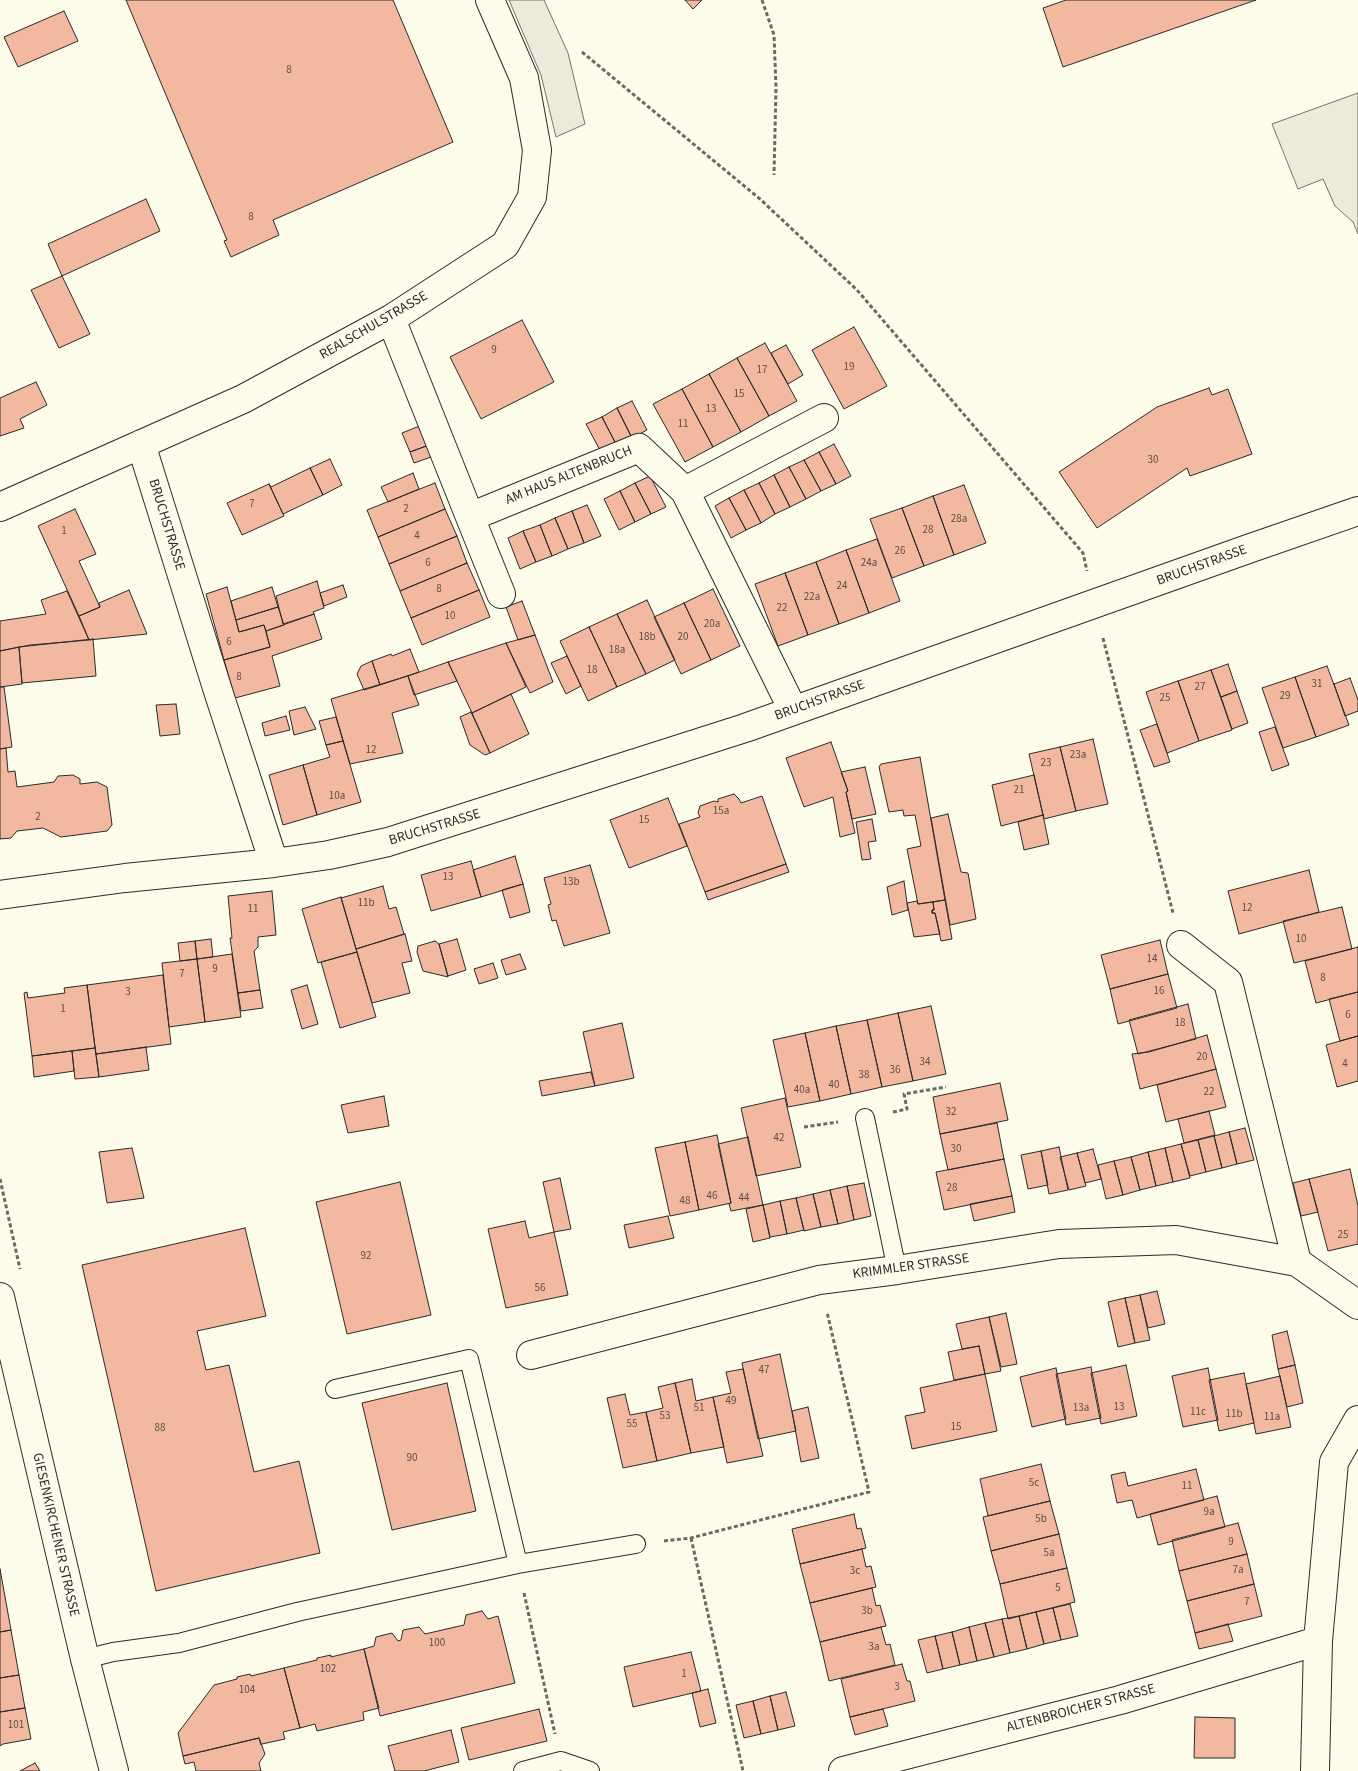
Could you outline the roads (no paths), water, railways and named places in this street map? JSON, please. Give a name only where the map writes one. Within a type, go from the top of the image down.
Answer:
[{"type":"street","name":"REALSCHULSTRASSE","points":[[0,507],[243,399],[391,319],[506,245],[532,197],[537,150],[524,78],[490,0]]},
{"type":"street","points":[[391,319],[501,594]]},
{"type":"street","points":[[685,490],[824,418]]},
{"type":"street","name":"BRUCHSTRASSE","points":[[141,444],[220,700],[274,863]]},
{"type":"street","name":"AM HAUS ALTENBRUCH","points":[[470,517],[639,448],[685,490],[793,710]]},
{"type":"street","name":"BRUCHSTRASSE","points":[[0,895],[125,878],[274,863],[329,855],[388,842],[745,728],[1358,511]]},
{"type":"street","points":[[1181,945],[1228,982],[1297,1262]]},
{"type":"street","name":"KRIMMLER STRASSE","points":[[531,1355],[819,1280],[897,1270],[1059,1244],[1176,1240],[1297,1262],[1358,1305]]},
{"type":"street","name":"GIESENKIRCHENER STRASSE","points":[[0,1297],[85,1659],[114,1771]]},
{"type":"street","points":[[1315,1771],[1318,1640],[1334,1462],[1358,1420]]},
{"type":"street","name":"ALTENBROICHER STRASSE","points":[[843,1771],[1120,1700],[1318,1640]]},
{"type":"lane","points":[[865,1118],[897,1270]]},
{"type":"lane","points":[[335,1389],[469,1359],[518,1564]]},
{"type":"lane","points":[[85,1659],[113,1652],[179,1643],[297,1612],[518,1564],[636,1544]]},
{"type":"lane","points":[[523,1771],[561,1761],[590,1771]]}]
